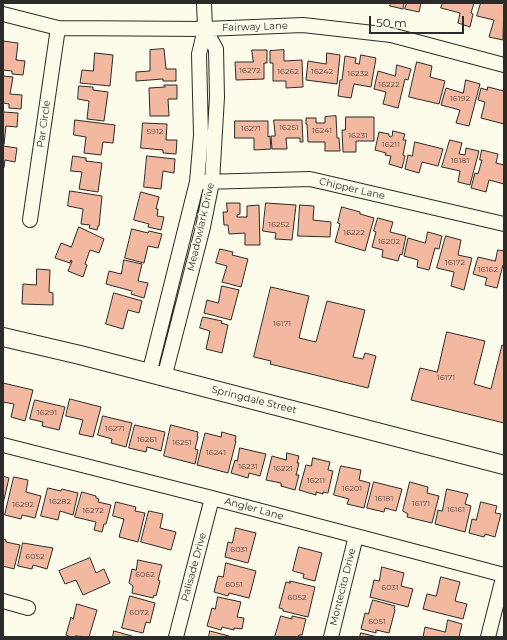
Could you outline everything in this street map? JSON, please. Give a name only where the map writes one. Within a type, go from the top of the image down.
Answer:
[{"type":"main road","name":"Springdale Street","points":[[3,337],[80,355],[156,376],[504,465]]},
{"type":"street","name":"Meadowlark Drive","points":[[156,376],[197,182],[201,135],[199,54],[204,28],[204,3]]},
{"type":"street","name":"Fairway Lane","points":[[3,14],[58,28],[204,28],[303,25],[391,35],[504,65]]},
{"type":"street","name":"Par Circle","points":[[30,220],[58,28]]},
{"type":"street","name":"Meadowlark Drive","points":[[156,376],[203,227],[212,182],[217,97],[216,49],[204,28]]},
{"type":"street","name":"Chipper Lane","points":[[197,182],[310,179],[504,224]]},
{"type":"street","name":"Angler Lane","points":[[3,445],[504,574]]},
{"type":"street","name":"Palisade Drive","points":[[176,637],[212,498]]},
{"type":"street","name":"Montecito Drive","points":[[331,637],[356,536]]},
{"type":"street","points":[[488,637],[504,574]]},
{"type":"street","points":[[3,601],[28,608]]},
{"type":"building","points":[[391,3],[404,3],[403,9],[390,6]]},
{"type":"building","points":[[407,3],[421,3],[419,12],[405,9]]},
{"type":"building","points":[[443,3],[474,3],[471,13],[473,14],[470,27],[458,23],[460,13],[441,8]]},
{"type":"building","points":[[481,3],[504,3],[503,40],[489,37],[494,20],[477,16]]},
{"type":"building","points":[[3,41],[18,43],[16,60],[25,61],[23,75],[12,74],[12,71],[3,70]]},
{"type":"building","points":[[164,49],[166,69],[176,69],[176,81],[163,81],[163,79],[136,81],[136,72],[150,71],[150,50]]},
{"type":"building","points":[[252,50],[267,50],[267,63],[264,63],[264,79],[236,80],[235,62],[253,62]]},
{"type":"building","points":[[284,50],[284,61],[302,60],[303,87],[286,88],[286,81],[273,81],[273,63],[270,63],[270,51]]},
{"type":"building","points":[[95,53],[113,55],[110,86],[80,83],[82,70],[93,71]]},
{"type":"building","points":[[327,53],[340,55],[337,84],[306,80],[308,61],[326,64]]},
{"type":"building","points":[[361,55],[376,58],[371,87],[354,84],[351,98],[338,96],[345,56],[356,58],[355,63],[359,64]]},
{"type":"building","points":[[417,62],[432,66],[430,77],[445,81],[439,104],[409,97]]},
{"type":"building","points":[[397,65],[411,69],[408,80],[405,79],[398,108],[383,104],[386,92],[374,89],[378,71],[395,76]]},
{"type":"building","points":[[3,76],[13,77],[10,94],[22,95],[21,109],[9,108],[9,104],[3,103]]},
{"type":"building","points":[[466,80],[480,84],[469,126],[456,123],[460,110],[441,105],[446,88],[463,93]]},
{"type":"building","points":[[164,85],[177,85],[177,99],[168,99],[169,116],[150,116],[149,88],[165,87]]},
{"type":"building","points":[[79,86],[93,87],[93,90],[108,92],[104,121],[87,119],[89,101],[78,99]]},
{"type":"building","points":[[488,87],[504,91],[504,124],[481,118],[485,102],[478,100],[481,88],[487,90]]},
{"type":"building","points":[[3,112],[18,113],[17,127],[6,126],[4,144]]},
{"type":"building","points":[[336,116],[337,138],[339,138],[340,151],[325,151],[325,142],[308,142],[306,118],[316,118],[316,123],[325,123],[325,117]]},
{"type":"building","points":[[346,117],[374,117],[374,141],[356,141],[356,152],[343,152],[342,130],[345,130]]},
{"type":"building","points":[[75,120],[115,125],[113,143],[103,142],[101,155],[84,153],[86,137],[74,135]]},
{"type":"building","points":[[274,120],[302,120],[303,142],[300,142],[300,138],[286,138],[287,149],[272,149],[271,136],[275,136]]},
{"type":"building","points":[[235,121],[268,121],[268,137],[270,136],[271,149],[254,150],[254,138],[235,138]]},
{"type":"building","points":[[143,123],[167,124],[166,140],[177,140],[176,154],[163,153],[163,150],[141,148]]},
{"type":"building","points":[[393,131],[405,134],[403,140],[406,140],[403,155],[405,156],[402,168],[389,164],[391,156],[375,150],[379,132],[389,134],[390,137],[392,136]]},
{"type":"building","points":[[450,140],[462,143],[459,154],[465,155],[466,148],[479,151],[470,185],[458,182],[460,171],[442,167]]},
{"type":"building","points":[[415,142],[443,149],[438,166],[422,162],[419,173],[405,169],[408,155],[412,156]]},
{"type":"building","points":[[3,146],[17,148],[15,162],[5,160],[4,167]]},
{"type":"building","points":[[482,150],[498,154],[496,163],[504,165],[504,184],[489,180],[486,192],[471,188],[475,173],[478,174],[482,160],[480,160]]},
{"type":"building","points":[[73,156],[86,158],[86,161],[102,163],[98,192],[79,189],[82,172],[71,171]]},
{"type":"building","points":[[147,156],[175,159],[174,173],[163,171],[161,189],[144,187]]},
{"type":"building","points":[[70,191],[102,196],[99,226],[97,230],[89,228],[90,225],[81,224],[83,209],[68,206]]},
{"type":"building","points":[[141,192],[159,197],[156,209],[158,209],[157,216],[164,217],[161,230],[148,227],[149,224],[134,220]]},
{"type":"building","points":[[227,203],[240,203],[240,214],[237,215],[237,217],[247,217],[247,206],[259,205],[260,245],[245,245],[245,233],[229,234],[228,225],[224,225],[223,212],[227,212]]},
{"type":"building","points":[[266,203],[296,205],[292,240],[275,239],[276,233],[263,231]]},
{"type":"building","points":[[300,205],[314,206],[313,220],[331,222],[330,237],[298,236]]},
{"type":"building","points":[[342,207],[374,218],[365,251],[335,242],[340,224],[338,223]]},
{"type":"building","points":[[378,218],[393,222],[390,232],[406,236],[402,255],[400,254],[398,261],[382,257],[383,250],[372,247],[376,232],[374,231]]},
{"type":"building","points":[[79,227],[104,239],[99,253],[90,250],[85,264],[87,265],[83,277],[68,271],[72,261],[71,260],[70,263],[55,258],[61,243],[71,247]]},
{"type":"building","points":[[132,229],[148,233],[149,231],[162,234],[158,248],[148,246],[144,263],[125,258]]},
{"type":"building","points":[[428,232],[442,236],[439,249],[435,248],[429,270],[417,267],[418,260],[404,256],[408,238],[425,243]]},
{"type":"building","points":[[446,236],[461,240],[458,255],[472,258],[464,290],[451,286],[454,272],[437,268]]},
{"type":"building","points":[[220,249],[233,252],[232,255],[248,259],[241,287],[222,282],[227,266],[216,263]]},
{"type":"building","points":[[498,250],[504,251],[504,265],[497,288],[485,285],[487,278],[473,274],[478,257],[495,261]]},
{"type":"building","points":[[124,260],[142,264],[138,281],[148,283],[144,298],[131,294],[132,291],[106,284],[109,271],[121,274]]},
{"type":"building","points":[[37,269],[50,270],[49,292],[53,293],[53,305],[22,304],[23,284],[36,285]]},
{"type":"building","points":[[222,286],[239,290],[231,320],[204,313],[207,300],[218,303]]},
{"type":"building","points":[[271,287],[309,296],[299,338],[316,342],[327,301],[365,310],[353,357],[363,359],[365,353],[376,356],[368,388],[270,364],[271,361],[254,357]]},
{"type":"building","points":[[114,293],[142,301],[139,313],[128,310],[123,329],[106,324]]},
{"type":"building","points":[[203,317],[222,321],[221,323],[228,325],[222,353],[206,349],[210,331],[200,328]]},
{"type":"building","points":[[447,332],[485,341],[474,384],[491,389],[502,345],[504,346],[504,423],[411,400],[420,368],[437,372]]},
{"type":"building","points":[[3,383],[33,390],[25,421],[11,417],[14,404],[3,402]]},
{"type":"building","points":[[70,399],[101,407],[93,437],[79,434],[83,420],[66,416]]},
{"type":"building","points":[[35,400],[65,407],[59,430],[42,426],[43,422],[30,419]]},
{"type":"building","points":[[103,416],[132,423],[126,447],[111,443],[112,439],[98,435]]},
{"type":"building","points":[[135,425],[165,432],[161,451],[147,447],[146,452],[129,448]]},
{"type":"building","points":[[171,425],[198,432],[195,449],[198,450],[195,464],[164,456]]},
{"type":"building","points":[[222,432],[236,436],[228,473],[197,465],[205,433],[221,437]]},
{"type":"building","points":[[240,448],[266,454],[260,476],[249,473],[248,478],[231,473],[235,460],[237,461]]},
{"type":"building","points":[[287,453],[299,456],[296,475],[299,475],[295,490],[281,486],[281,483],[266,480],[272,456],[286,460]]},
{"type":"building","points":[[313,458],[330,462],[328,470],[333,471],[328,493],[323,492],[323,494],[316,492],[316,495],[299,490],[306,465],[311,466]]},
{"type":"building","points":[[341,466],[361,470],[359,480],[370,483],[364,508],[347,504],[349,499],[334,495]]},
{"type":"building","points":[[3,476],[9,478],[3,504]]},
{"type":"building","points":[[14,477],[28,480],[26,492],[41,496],[35,518],[22,515],[21,519],[5,515]]},
{"type":"building","points":[[374,482],[402,489],[396,511],[385,508],[384,512],[367,508]]},
{"type":"building","points":[[410,482],[428,487],[427,493],[439,496],[432,523],[407,517],[408,514],[403,511]]},
{"type":"building","points":[[48,488],[61,491],[62,489],[78,493],[73,515],[60,511],[58,520],[41,516]]},
{"type":"building","points":[[447,489],[468,494],[465,504],[471,506],[465,532],[435,524],[438,510],[442,511]]},
{"type":"building","points":[[82,492],[96,496],[96,498],[99,499],[98,502],[111,505],[106,524],[104,524],[102,532],[94,530],[96,522],[75,517]]},
{"type":"building","points":[[116,502],[136,507],[135,511],[145,513],[138,542],[119,537],[124,519],[113,516]]},
{"type":"building","points":[[481,502],[497,506],[495,513],[501,514],[495,537],[485,534],[484,537],[469,533],[472,519],[476,520]]},
{"type":"building","points":[[149,511],[163,514],[160,528],[176,532],[171,550],[141,542]]},
{"type":"building","points":[[236,528],[256,533],[248,563],[225,557],[228,542],[232,543]]},
{"type":"building","points":[[3,539],[6,540],[6,542],[20,545],[14,569],[3,566]]},
{"type":"building","points":[[23,543],[53,548],[47,569],[33,565],[32,569],[18,566]]},
{"type":"building","points":[[299,547],[322,553],[315,581],[303,578],[304,574],[293,571]]},
{"type":"building","points":[[90,558],[96,573],[104,569],[110,583],[83,595],[76,580],[65,584],[59,571]]},
{"type":"building","points":[[138,560],[162,565],[156,596],[154,595],[153,598],[132,593],[133,586],[129,583],[132,569],[136,570]]},
{"type":"building","points":[[226,563],[256,571],[249,598],[229,593],[228,596],[214,592],[218,576],[223,577]]},
{"type":"building","points":[[382,567],[404,573],[401,586],[413,589],[408,607],[370,597],[374,580],[379,581]]},
{"type":"building","points":[[441,577],[460,582],[455,601],[467,604],[463,619],[423,609],[427,594],[436,596]]},
{"type":"building","points":[[290,581],[315,587],[308,617],[283,611],[283,609],[279,608],[286,582],[290,583]]},
{"type":"building","points":[[130,596],[155,603],[150,623],[146,622],[143,633],[122,628]]},
{"type":"building","points":[[218,597],[241,602],[237,617],[244,618],[242,629],[234,628],[234,630],[222,627],[221,630],[207,626],[212,608],[215,609]]},
{"type":"building","points":[[373,600],[395,606],[389,633],[376,630],[376,633],[361,629],[365,613],[368,614]]},
{"type":"building","points":[[77,604],[97,610],[89,637],[71,637],[66,635],[71,617],[73,619]]},
{"type":"building","points":[[281,616],[292,619],[292,616],[306,619],[302,635],[299,635],[298,637],[275,637]]},
{"type":"building","points":[[448,620],[462,624],[459,637],[423,637],[425,627],[445,632]]},
{"type":"building","points":[[114,631],[135,637],[113,637]]},
{"type":"building","points":[[210,631],[229,636],[229,637],[209,637]]},
{"type":"building","points":[[361,633],[378,637],[360,637]]}]
